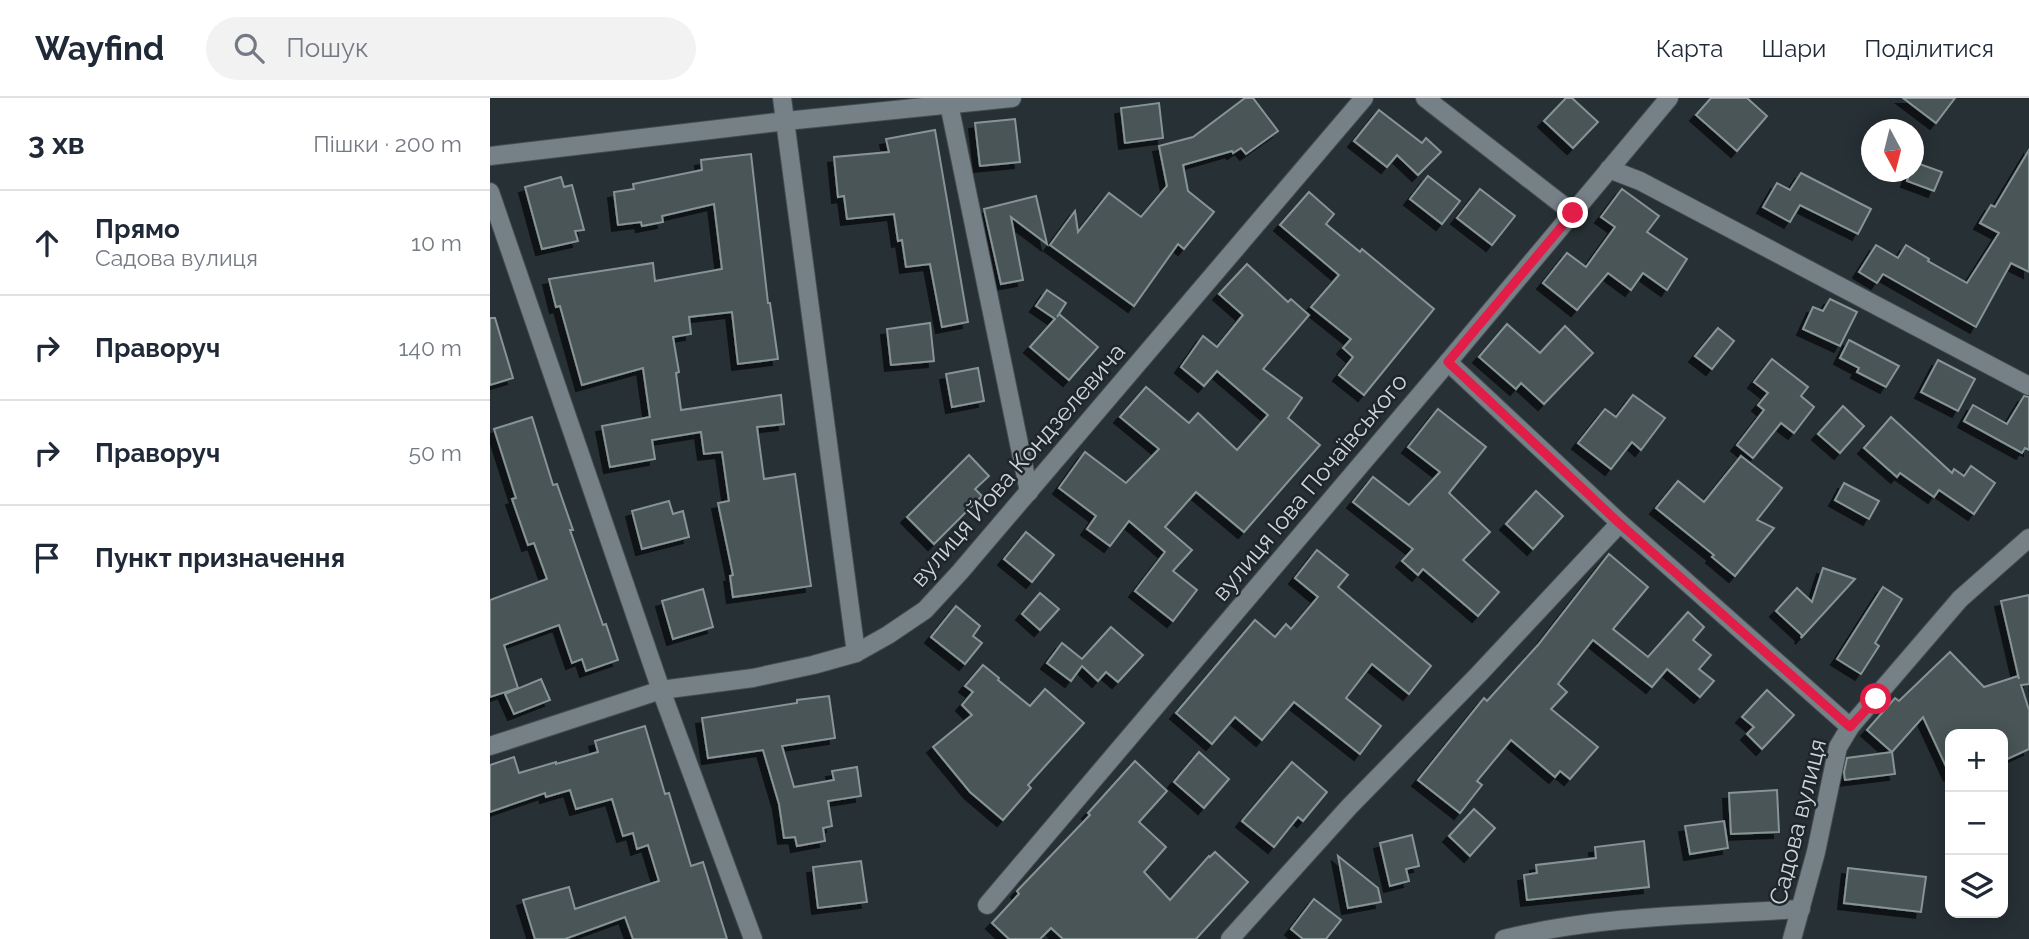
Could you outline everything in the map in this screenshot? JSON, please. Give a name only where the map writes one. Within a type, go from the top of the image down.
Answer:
[{"type":"street","points":[[782,98],[856,653]]},
{"type":"street","points":[[490,156],[1012,98]]},
{"type":"street","name":"вулиця Йова Кондзелевича","points":[[490,746],[662,690],[753,678],[856,653],[925,610],[1029,492],[1364,98]]},
{"type":"street","points":[[1425,98],[1573,213]]},
{"type":"street","name":"вулиця Іова Почаївського","points":[[987,905],[1669,98]]},
{"type":"street","points":[[949,104],[1029,492]]},
{"type":"street","points":[[1609,170],[1640,181],[2029,386]]},
{"type":"street","points":[[490,192],[662,690],[752,939]]},
{"type":"street","points":[[1448,362],[1619,523],[1850,727]]},
{"type":"street","points":[[1230,939],[1349,807],[1479,674],[1619,523]]},
{"type":"street","name":"Садова вулиця","points":[[1792,939],[1816,852],[1838,747],[1850,727],[1960,599],[2029,538]]},
{"type":"street","points":[[1504,939],[1539,930],[1614,919],[1801,909]]},
{"type":"building","points":[[1245,98],[1253,98],[1278,131],[1246,154],[1241,148],[1233,153],[1232,151],[1183,165],[1188,191],[1214,212],[1184,249],[1178,244],[1134,306],[1050,245],[1075,211],[1078,232],[1109,193],[1141,217],[1167,186],[1159,146],[1193,137]]},
{"type":"building","points":[[1566,98],[1572,98],[1598,122],[1573,148],[1544,121]]},
{"type":"building","points":[[1711,98],[1747,98],[1767,116],[1737,151],[1696,115]]},
{"type":"building","points":[[1903,98],[1955,98],[1936,123]]},
{"type":"building","points":[[1159,103],[1163,138],[1125,143],[1121,108]]},
{"type":"building","points":[[1379,110],[1422,143],[1426,138],[1441,152],[1418,175],[1397,155],[1387,167],[1354,141]]},
{"type":"building","points":[[1015,119],[1020,162],[980,166],[975,123]]},
{"type":"building","points":[[935,130],[968,322],[942,327],[930,264],[906,267],[894,214],[847,219],[844,196],[838,197],[834,157],[889,152],[886,139]]},
{"type":"building","points":[[2029,150],[2029,272],[2011,263],[1976,327],[1883,274],[1877,283],[1859,272],[1876,245],[1898,258],[1906,245],[1967,283],[1999,233],[1980,223],[1991,205],[1995,207]]},
{"type":"building","points":[[751,154],[768,303],[778,359],[738,364],[732,312],[689,317],[691,334],[673,337],[679,372],[676,373],[681,410],[781,395],[784,424],[757,427],[764,479],[795,474],[811,586],[733,597],[730,576],[733,575],[718,503],[729,501],[722,452],[704,454],[701,432],[652,440],[655,459],[610,467],[602,426],[650,417],[643,368],[582,385],[560,306],[556,307],[549,279],[653,263],[655,281],[722,269],[714,204],[662,216],[663,222],[642,226],[641,222],[618,225],[614,192],[634,189],[633,184],[702,170],[701,160]]},
{"type":"building","points":[[1924,166],[1942,172],[1934,191],[1910,182],[1924,182]]},
{"type":"building","points":[[1801,173],[1871,209],[1858,234],[1800,205],[1790,222],[1763,207],[1777,183],[1790,190]]},
{"type":"building","points":[[1428,176],[1460,201],[1442,224],[1410,199]]},
{"type":"building","points":[[561,177],[564,187],[572,185],[584,230],[575,231],[578,241],[542,249],[525,187]]},
{"type":"building","points":[[1480,189],[1515,216],[1492,245],[1457,218]]},
{"type":"building","points":[[1622,189],[1659,216],[1647,232],[1687,259],[1667,290],[1643,273],[1631,290],[1608,273],[1577,310],[1543,283],[1567,253],[1586,267],[1615,227],[1601,217]]},
{"type":"building","points":[[1309,192],[1334,214],[1326,224],[1360,252],[1362,249],[1434,309],[1364,395],[1339,375],[1353,357],[1343,348],[1351,339],[1311,307],[1339,275],[1280,225]]},
{"type":"building","points":[[1036,196],[1047,244],[1011,217],[1023,280],[1001,284],[984,209]]},
{"type":"building","points":[[1247,264],[1288,302],[1291,299],[1309,315],[1263,369],[1302,398],[1288,418],[1320,445],[1244,532],[1196,492],[1165,527],[1192,550],[1173,571],[1197,590],[1173,621],[1135,591],[1165,552],[1129,521],[1110,546],[1087,529],[1096,516],[1059,488],[1085,452],[1126,483],[1159,449],[1120,417],[1146,387],[1189,423],[1198,413],[1237,450],[1268,415],[1217,371],[1204,386],[1181,367],[1203,336],[1217,347],[1243,315],[1219,294]]},
{"type":"building","points":[[1047,290],[1066,303],[1057,317],[1059,314],[1098,347],[1069,380],[1030,347],[1055,319],[1036,306]]},
{"type":"building","points":[[1830,299],[1857,312],[1840,346],[1803,329],[1813,307],[1823,311]]},
{"type":"building","points":[[490,318],[495,318],[513,378],[490,385]]},
{"type":"building","points":[[930,323],[934,361],[891,365],[887,329]]},
{"type":"building","points":[[1507,324],[1540,353],[1565,326],[1593,353],[1544,404],[1521,383],[1516,389],[1479,357]]},
{"type":"building","points":[[1718,328],[1734,341],[1712,369],[1695,356]]},
{"type":"building","points":[[1849,340],[1899,366],[1886,387],[1857,372],[1859,368],[1840,358]]},
{"type":"building","points":[[1772,359],[1808,387],[1801,396],[1814,407],[1794,433],[1781,423],[1753,458],[1737,445],[1764,410],[1758,405],[1768,393],[1754,382]]},
{"type":"building","points":[[1938,360],[1975,379],[1958,411],[1921,392]]},
{"type":"building","points":[[978,368],[984,401],[952,407],[946,374]]},
{"type":"building","points":[[1633,395],[1665,418],[1641,450],[1632,442],[1611,469],[1578,443],[1605,409],[1616,417]]},
{"type":"building","points":[[2024,396],[2029,397],[2029,450],[2025,448],[2022,453],[1964,421],[1973,405],[2007,424]]},
{"type":"building","points":[[1843,406],[1864,426],[1840,453],[1818,434]]},
{"type":"building","points":[[1438,409],[1486,447],[1449,493],[1490,532],[1463,560],[1499,592],[1478,616],[1423,569],[1418,575],[1402,561],[1413,549],[1353,502],[1373,477],[1409,505],[1440,472],[1408,447]]},
{"type":"building","points":[[532,417],[553,485],[557,484],[573,530],[570,530],[618,660],[586,671],[582,659],[572,663],[559,625],[504,645],[518,688],[490,697],[490,600],[547,579],[534,543],[528,545],[512,499],[516,498],[494,429]]},
{"type":"building","points":[[1891,417],[1952,473],[1954,469],[1964,476],[1971,466],[1995,483],[1974,514],[1939,490],[1934,497],[1900,473],[1897,477],[1864,448]]},
{"type":"building","points":[[969,455],[989,476],[975,489],[982,496],[934,544],[907,517]]},
{"type":"building","points":[[1741,456],[1782,488],[1757,520],[1774,528],[1735,576],[1712,557],[1714,555],[1656,508],[1678,481],[1704,502]]},
{"type":"building","points":[[1844,483],[1879,501],[1869,519],[1835,500]]},
{"type":"building","points":[[1536,491],[1563,516],[1533,549],[1506,524]]},
{"type":"building","points":[[669,501],[673,514],[683,511],[689,537],[642,549],[632,511]]},
{"type":"building","points":[[1026,532],[1054,555],[1032,582],[1004,559]]},
{"type":"building","points":[[1317,550],[1348,575],[1338,587],[1431,666],[1409,694],[1372,664],[1346,698],[1381,726],[1360,754],[1294,702],[1262,740],[1235,717],[1212,744],[1176,713],[1255,620],[1275,637],[1286,624],[1291,629],[1318,597],[1295,578]]},
{"type":"building","points":[[1609,554],[1648,587],[1613,629],[1648,657],[1688,612],[1704,627],[1693,640],[1711,655],[1699,669],[1714,681],[1700,697],[1667,669],[1652,687],[1593,640],[1558,684],[1567,692],[1551,709],[1598,747],[1570,779],[1560,771],[1555,777],[1511,740],[1477,781],[1482,785],[1460,813],[1418,780],[1484,698],[1487,701],[1538,645]]},
{"type":"building","points":[[1823,568],[1855,579],[1801,638],[1802,635],[1776,611],[1797,588],[1812,602]]},
{"type":"building","points":[[1883,587],[1902,599],[1875,643],[1879,646],[1861,674],[1837,659]]},
{"type":"building","points":[[703,589],[713,627],[673,639],[662,601]]},
{"type":"building","points":[[1040,593],[1059,609],[1040,630],[1022,614]]},
{"type":"building","points":[[2029,595],[2029,684],[2021,685],[2029,710],[2029,749],[2008,759],[2008,729],[1945,729],[1945,764],[1923,717],[1892,752],[1867,730],[1895,698],[1899,701],[1950,652],[1984,687],[2018,676],[2019,679],[2001,601]]},
{"type":"building","points":[[956,606],[980,626],[973,636],[982,643],[965,664],[931,637]]},
{"type":"building","points":[[1111,627],[1143,655],[1118,682],[1106,672],[1098,681],[1082,666],[1071,681],[1047,663],[1062,643],[1082,659]]},
{"type":"building","points":[[983,665],[1030,706],[1045,689],[1084,723],[1028,785],[1031,788],[1003,820],[970,792],[933,747],[972,715],[962,705],[973,692],[965,686]]},
{"type":"building","points":[[541,679],[550,700],[514,714],[505,694]]},
{"type":"building","points":[[1767,690],[1794,715],[1762,749],[1747,734],[1754,727],[1742,717]]},
{"type":"building","points":[[829,696],[835,738],[782,746],[794,787],[834,780],[832,771],[857,767],[861,796],[828,801],[832,826],[823,828],[825,841],[797,846],[795,837],[784,838],[779,804],[763,750],[708,758],[702,718]]},
{"type":"building","points":[[645,726],[665,794],[669,793],[691,866],[703,862],[727,939],[633,939],[625,917],[565,939],[535,939],[523,900],[569,887],[575,909],[659,881],[648,845],[637,849],[633,833],[623,836],[612,799],[576,809],[570,790],[546,797],[545,793],[490,812],[490,765],[514,757],[519,773],[556,764],[598,752],[595,741]]},
{"type":"building","points":[[1199,752],[1229,779],[1204,808],[1174,782]]},
{"type":"building","points":[[1892,752],[1895,774],[1845,780],[1847,758]]},
{"type":"building","points":[[1135,761],[1167,791],[1139,822],[1166,847],[1144,872],[1170,900],[1215,852],[1248,882],[1196,939],[1063,939],[1051,928],[1040,939],[1009,939],[992,923],[1019,894],[1017,891],[1090,815],[1088,813]]},
{"type":"building","points":[[1292,762],[1327,792],[1303,821],[1298,817],[1274,847],[1242,821]]},
{"type":"building","points":[[1777,790],[1779,832],[1731,834],[1729,793]]},
{"type":"building","points":[[1474,809],[1495,828],[1470,856],[1449,836]]},
{"type":"building","points":[[1724,821],[1728,848],[1690,854],[1685,826]]},
{"type":"building","points":[[1412,835],[1419,866],[1406,869],[1409,881],[1390,886],[1380,843]]},
{"type":"building","points":[[1644,841],[1649,887],[1527,900],[1524,875],[1537,873],[1536,865],[1596,858],[1595,847]]},
{"type":"building","points":[[1338,856],[1378,888],[1381,902],[1348,908]]},
{"type":"building","points":[[861,861],[867,902],[818,908],[813,867]]},
{"type":"building","points":[[1848,868],[1926,877],[1921,912],[1844,903]]},
{"type":"building","points":[[1314,899],[1341,920],[1326,939],[1303,939],[1291,929]]},
{"type":"route","points":[[1573,213],[1448,362],[1619,523],[1850,727],[1876,699]]}]
